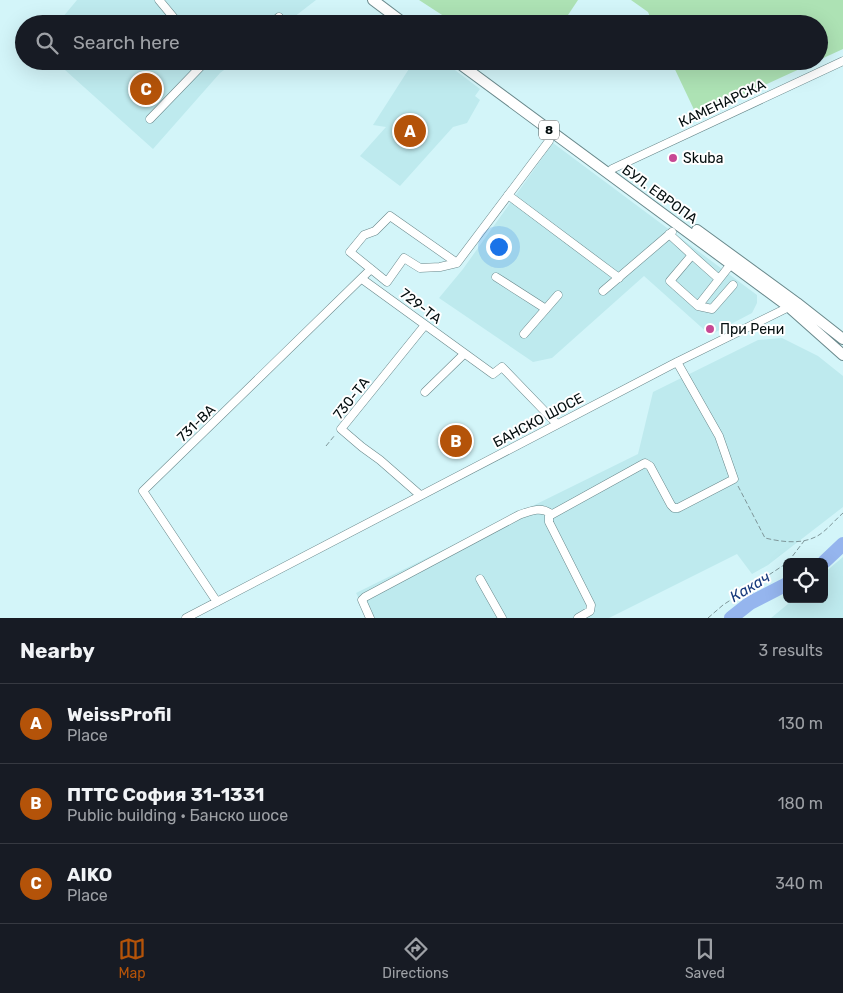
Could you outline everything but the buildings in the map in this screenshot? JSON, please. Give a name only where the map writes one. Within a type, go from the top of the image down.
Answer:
[{"type":"main road","points":[[373,0],[393,15]]},
{"type":"main road","points":[[384,0],[404,15]]},
{"type":"main road","name":"БУЛ. ЕВРОПА","points":[[468,70],[731,264],[843,339]]},
{"type":"main road","name":"БУЛ. ЕВРОПА","points":[[478,70],[793,305],[843,355]]},
{"type":"street","points":[[159,0],[172,15]]},
{"type":"street","name":"КАМЕНАРСКА","points":[[828,67],[843,60]]},
{"type":"street","points":[[150,119],[197,70]]},
{"type":"street","name":"КАМЕНАРСКА","points":[[612,169],[822,70]]},
{"type":"street","points":[[382,293],[387,282],[404,258],[420,268],[440,267],[457,263],[549,140]]},
{"type":"street","points":[[508,195],[619,278]]},
{"type":"street","points":[[387,282],[350,252],[364,235],[374,231],[390,216],[457,263]]},
{"type":"street","points":[[603,291],[679,226]]},
{"type":"street","points":[[670,234],[720,279]]},
{"type":"street","points":[[692,255],[670,281],[698,306],[712,309],[733,285]]},
{"type":"street","points":[[698,306],[731,264]]},
{"type":"street","points":[[362,279],[371,269]]},
{"type":"street","points":[[496,277],[546,309]]},
{"type":"street","name":"729-ТА","points":[[362,279],[493,374],[502,367],[558,424]]},
{"type":"street","name":"731-ВА","points":[[217,602],[143,491],[362,279]]},
{"type":"street","points":[[524,334],[558,295]]},
{"type":"street","name":"БАНСКО ШОСЕ","points":[[186,618],[677,362],[793,305]]},
{"type":"street","name":"730-ТА","points":[[420,495],[341,429],[425,325]]},
{"type":"street","points":[[425,392],[464,354]]},
{"type":"street","points":[[578,618],[590,611],[591,604],[549,522],[548,518],[551,514],[644,463],[650,466],[674,508],[678,508],[734,479],[719,436],[677,362]]},
{"type":"street","points":[[370,618],[362,604],[362,600],[365,597],[519,515],[536,510],[547,511],[551,514]]},
{"type":"street","points":[[480,579],[502,618]]},
{"type":"path","points":[[326,446],[341,429]]},
{"type":"path","points":[[734,479],[765,538],[785,542],[804,541],[818,535],[843,513]]},
{"type":"path","points":[[790,558],[804,541]]},
{"type":"path","points":[[708,618],[723,605],[783,565]]},
{"type":"shaded area","points":[[77,0],[316,0],[297,15],[64,15]]},
{"type":"shaded area","points":[[65,70],[224,70],[153,149]]},
{"type":"shaded area","points":[[408,70],[455,70],[480,89],[475,96],[480,100],[467,123],[453,127],[400,186],[360,156],[386,127],[373,125]]},
{"type":"shaded area","points":[[553,143],[757,295],[757,303],[752,313],[710,335],[644,276],[552,358],[533,362],[439,298],[463,269]]},
{"type":"shaded area","points":[[782,338],[818,356],[843,376],[843,507],[768,565],[752,574],[737,554],[609,618],[369,618],[356,593],[638,454],[653,392],[758,340]]},
{"type":"shaded area","points":[[843,557],[843,618],[771,618],[789,603],[828,603],[828,570]]},
{"type":"green space","points":[[419,0],[578,0],[568,15],[442,15]]},
{"type":"green space","points":[[631,0],[843,0],[843,49],[828,56],[828,15],[649,15],[648,12]]},
{"type":"green space","points":[[675,70],[797,70],[697,116]]},
{"type":"waterway","name":"Какач","points":[[828,558],[843,544]]},
{"type":"waterway","name":"Какач","points":[[731,618],[750,603],[783,586]]},
{"type":"place","name":"AIKO","points":[[146,89]]},
{"type":"place","name":"WeissProfil","points":[[410,131]]},
{"type":"place","name":"Skuba","points":[[673,158]]},
{"type":"place","name":"При Рени","points":[[710,329]]},
{"type":"place","name":"ПТТС София 31-1331","points":[[456,441]]}]
